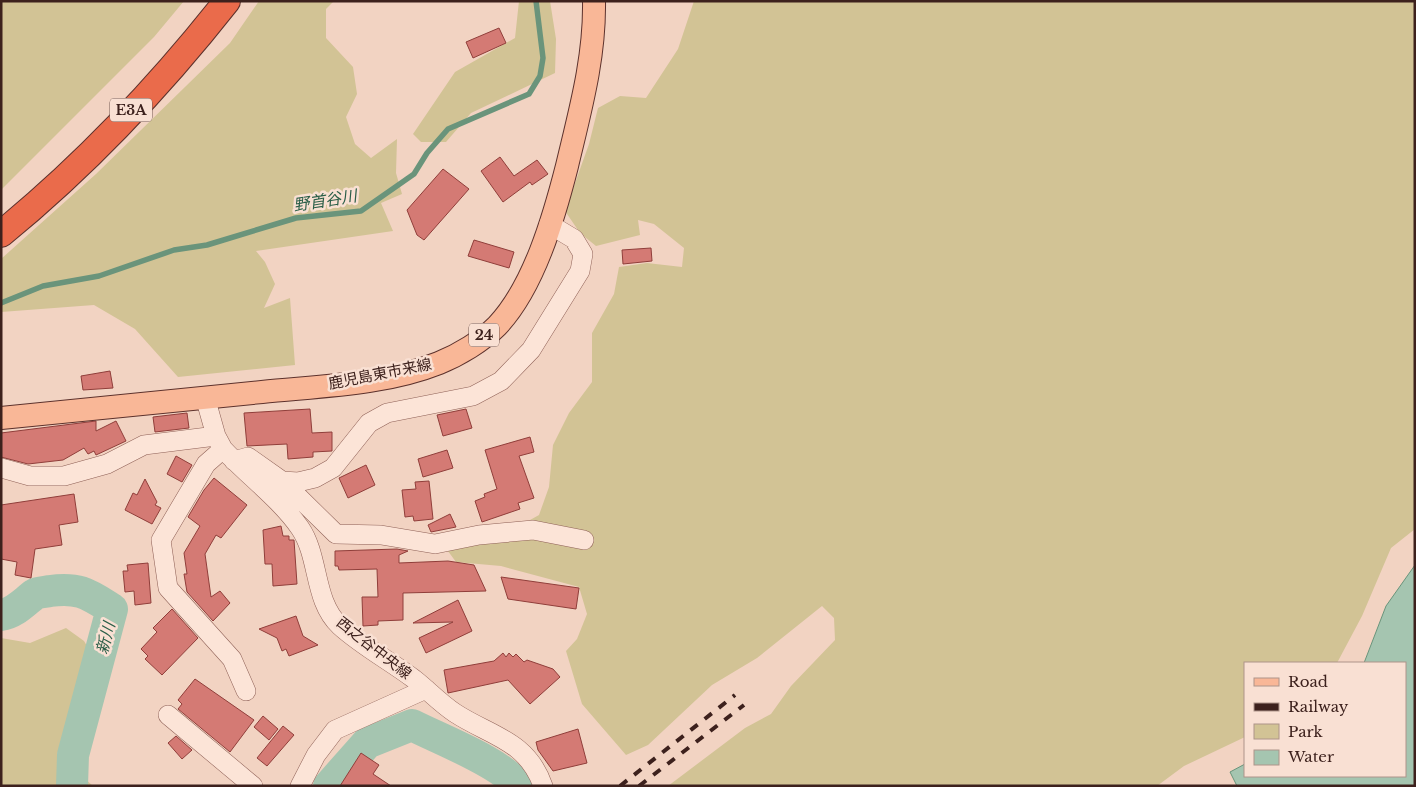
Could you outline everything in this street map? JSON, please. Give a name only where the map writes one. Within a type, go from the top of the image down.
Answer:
[{"type":"highway","name":"E3A","points":[[1,234],[29,211],[108,136],[204,30],[226,1]]},
{"type":"main road","name":"鹿児島東市来線","points":[[1,418],[354,382],[439,363],[470,347],[497,326],[518,295],[535,264],[563,180],[590,71],[594,28],[594,1]]},
{"type":"street","points":[[282,481],[298,482],[315,478],[334,468],[369,424],[388,413],[473,396],[501,381],[531,350],[580,271],[583,254],[574,238],[549,224]]},
{"type":"street","name":"西之谷中央線","points":[[205,397],[224,448],[300,527],[310,545],[325,604],[338,624],[426,689],[456,714],[510,742],[524,754],[539,775],[543,786]]},
{"type":"street","points":[[1,468],[30,476],[64,476],[107,464],[144,445],[224,448],[248,457],[282,481],[336,534],[381,535],[435,544],[479,535],[533,530],[584,540]]},
{"type":"street","points":[[224,448],[206,464],[161,540],[168,588],[232,659],[246,691]]},
{"type":"street","points":[[300,786],[316,755],[335,730],[426,689]]},
{"type":"street","points":[[168,715],[253,786]]},
{"type":"green space","points":[[1,1],[184,1],[154,37],[1,190]]},
{"type":"green space","points":[[259,1],[334,1],[326,9],[326,38],[353,67],[357,94],[346,117],[355,144],[371,158],[397,139],[396,173],[402,194],[381,203],[393,231],[256,251],[265,262],[275,284],[264,308],[290,298],[295,365],[178,377],[135,329],[94,305],[1,312],[1,259],[96,174],[230,43]]},
{"type":"green space","points":[[519,1],[550,1],[556,39],[555,73],[471,113],[446,142],[421,142],[413,134],[455,72],[515,38]]},
{"type":"green space","points":[[694,1],[1415,1],[1415,529],[1391,548],[1362,616],[1338,662],[1244,662],[1244,737],[1184,766],[1157,786],[668,786],[745,728],[771,714],[791,686],[835,640],[834,618],[822,606],[757,658],[712,685],[648,745],[626,755],[582,704],[566,651],[577,639],[587,614],[579,587],[501,566],[456,562],[445,547],[503,535],[539,515],[549,487],[553,445],[569,413],[592,382],[592,333],[614,294],[619,267],[647,263],[682,267],[684,248],[654,224],[638,220],[640,235],[596,246],[580,233],[565,211],[589,144],[598,108],[620,96],[646,98],[678,49]]},
{"type":"green space","points":[[66,628],[84,641],[98,664],[57,754],[93,786],[1,786],[1,638],[30,643]]},
{"type":"water","points":[[1415,565],[1415,786],[1237,786],[1230,772],[1244,765],[1244,777],[1406,777],[1406,662],[1364,662],[1386,606]]},
{"type":"building","points":[[499,28],[506,43],[473,58],[466,42]]},
{"type":"building","points":[[500,157],[514,176],[537,160],[548,174],[532,185],[530,182],[503,202],[481,171]]},
{"type":"building","points":[[443,169],[469,189],[424,240],[417,235],[407,210]]},
{"type":"building","points":[[474,240],[514,252],[509,268],[468,256]]},
{"type":"building","points":[[651,248],[652,261],[623,264],[622,250]]},
{"type":"building","points":[[110,371],[113,388],[83,390],[81,376]]},
{"type":"building","points":[[310,409],[312,433],[332,432],[332,451],[313,452],[313,457],[288,459],[287,444],[247,446],[244,413]]},
{"type":"building","points":[[466,409],[472,428],[443,436],[437,415]]},
{"type":"building","points":[[187,413],[189,428],[155,432],[153,417]]},
{"type":"building","points":[[96,421],[96,431],[116,421],[126,441],[96,455],[94,451],[88,454],[84,448],[63,460],[28,464],[1,457],[1,433]]},
{"type":"building","points":[[530,437],[534,452],[519,456],[534,498],[518,503],[520,509],[482,522],[475,501],[485,497],[484,494],[497,489],[485,450]]},
{"type":"building","points":[[447,450],[453,468],[423,477],[418,459]]},
{"type":"building","points":[[176,456],[192,465],[182,482],[167,474]]},
{"type":"building","points":[[366,465],[375,485],[348,498],[339,478]]},
{"type":"building","points":[[214,478],[247,505],[221,538],[216,535],[205,554],[211,597],[220,591],[230,603],[213,621],[187,592],[184,574],[187,574],[184,553],[200,526],[188,517],[204,490]]},
{"type":"building","points":[[145,479],[157,502],[155,505],[161,508],[152,524],[125,510],[133,493],[137,495]]},
{"type":"building","points":[[429,481],[433,519],[414,521],[413,516],[405,517],[402,490],[416,489],[415,482]]},
{"type":"building","points":[[74,494],[78,522],[59,525],[62,545],[35,549],[31,578],[15,575],[17,562],[1,559],[1,505]]},
{"type":"building","points":[[450,514],[456,527],[431,532],[428,525]]},
{"type":"building","points":[[281,526],[283,536],[289,536],[289,540],[294,540],[297,584],[273,586],[272,564],[265,564],[263,530]]},
{"type":"building","points":[[397,549],[408,551],[399,555],[399,563],[448,561],[474,565],[486,591],[403,593],[403,620],[378,621],[378,625],[363,626],[362,597],[378,597],[377,569],[339,570],[338,566],[335,566],[335,551]]},
{"type":"building","points":[[148,563],[151,603],[135,605],[134,591],[125,592],[123,571],[128,571],[127,565]]},
{"type":"building","points":[[501,577],[579,588],[576,609],[508,599]]},
{"type":"building","points":[[458,600],[472,631],[426,653],[419,638],[453,622],[413,623]]},
{"type":"building","points":[[172,609],[198,638],[162,675],[145,659],[148,656],[141,649],[157,632],[153,628]]},
{"type":"building","points":[[296,616],[303,636],[318,645],[289,656],[286,649],[282,651],[277,638],[259,629]]},
{"type":"building","points":[[503,653],[506,657],[509,653],[513,657],[516,654],[524,662],[527,660],[553,669],[560,677],[530,704],[508,680],[448,693],[444,670],[494,661]]},
{"type":"building","points":[[195,679],[254,720],[230,752],[178,709],[182,704],[178,700]]},
{"type":"building","points":[[263,716],[278,729],[269,740],[254,727]]},
{"type":"building","points":[[283,726],[294,735],[267,766],[257,758]]},
{"type":"building","points":[[578,729],[587,763],[553,771],[538,750],[536,742]]},
{"type":"building","points":[[176,736],[192,750],[182,759],[168,743]]},
{"type":"building","points":[[361,753],[379,765],[373,774],[391,786],[340,786]]},
{"type":"waterway","name":"野首谷川","points":[[1,303],[43,286],[99,276],[174,250],[207,245],[296,218],[361,211],[414,174],[427,153],[448,129],[529,94],[540,76],[543,58],[536,1]]},
{"type":"waterway","name":"新川","points":[[1,615],[15,610],[35,594],[60,590],[83,593],[112,609],[73,755],[72,786]]},
{"type":"waterway","name":"新川","points":[[329,786],[367,743],[412,725],[485,760],[499,769],[517,786]]},
{"type":"railway","points":[[620,786],[735,695]]},
{"type":"railway","points":[[639,786],[744,705]]}]
